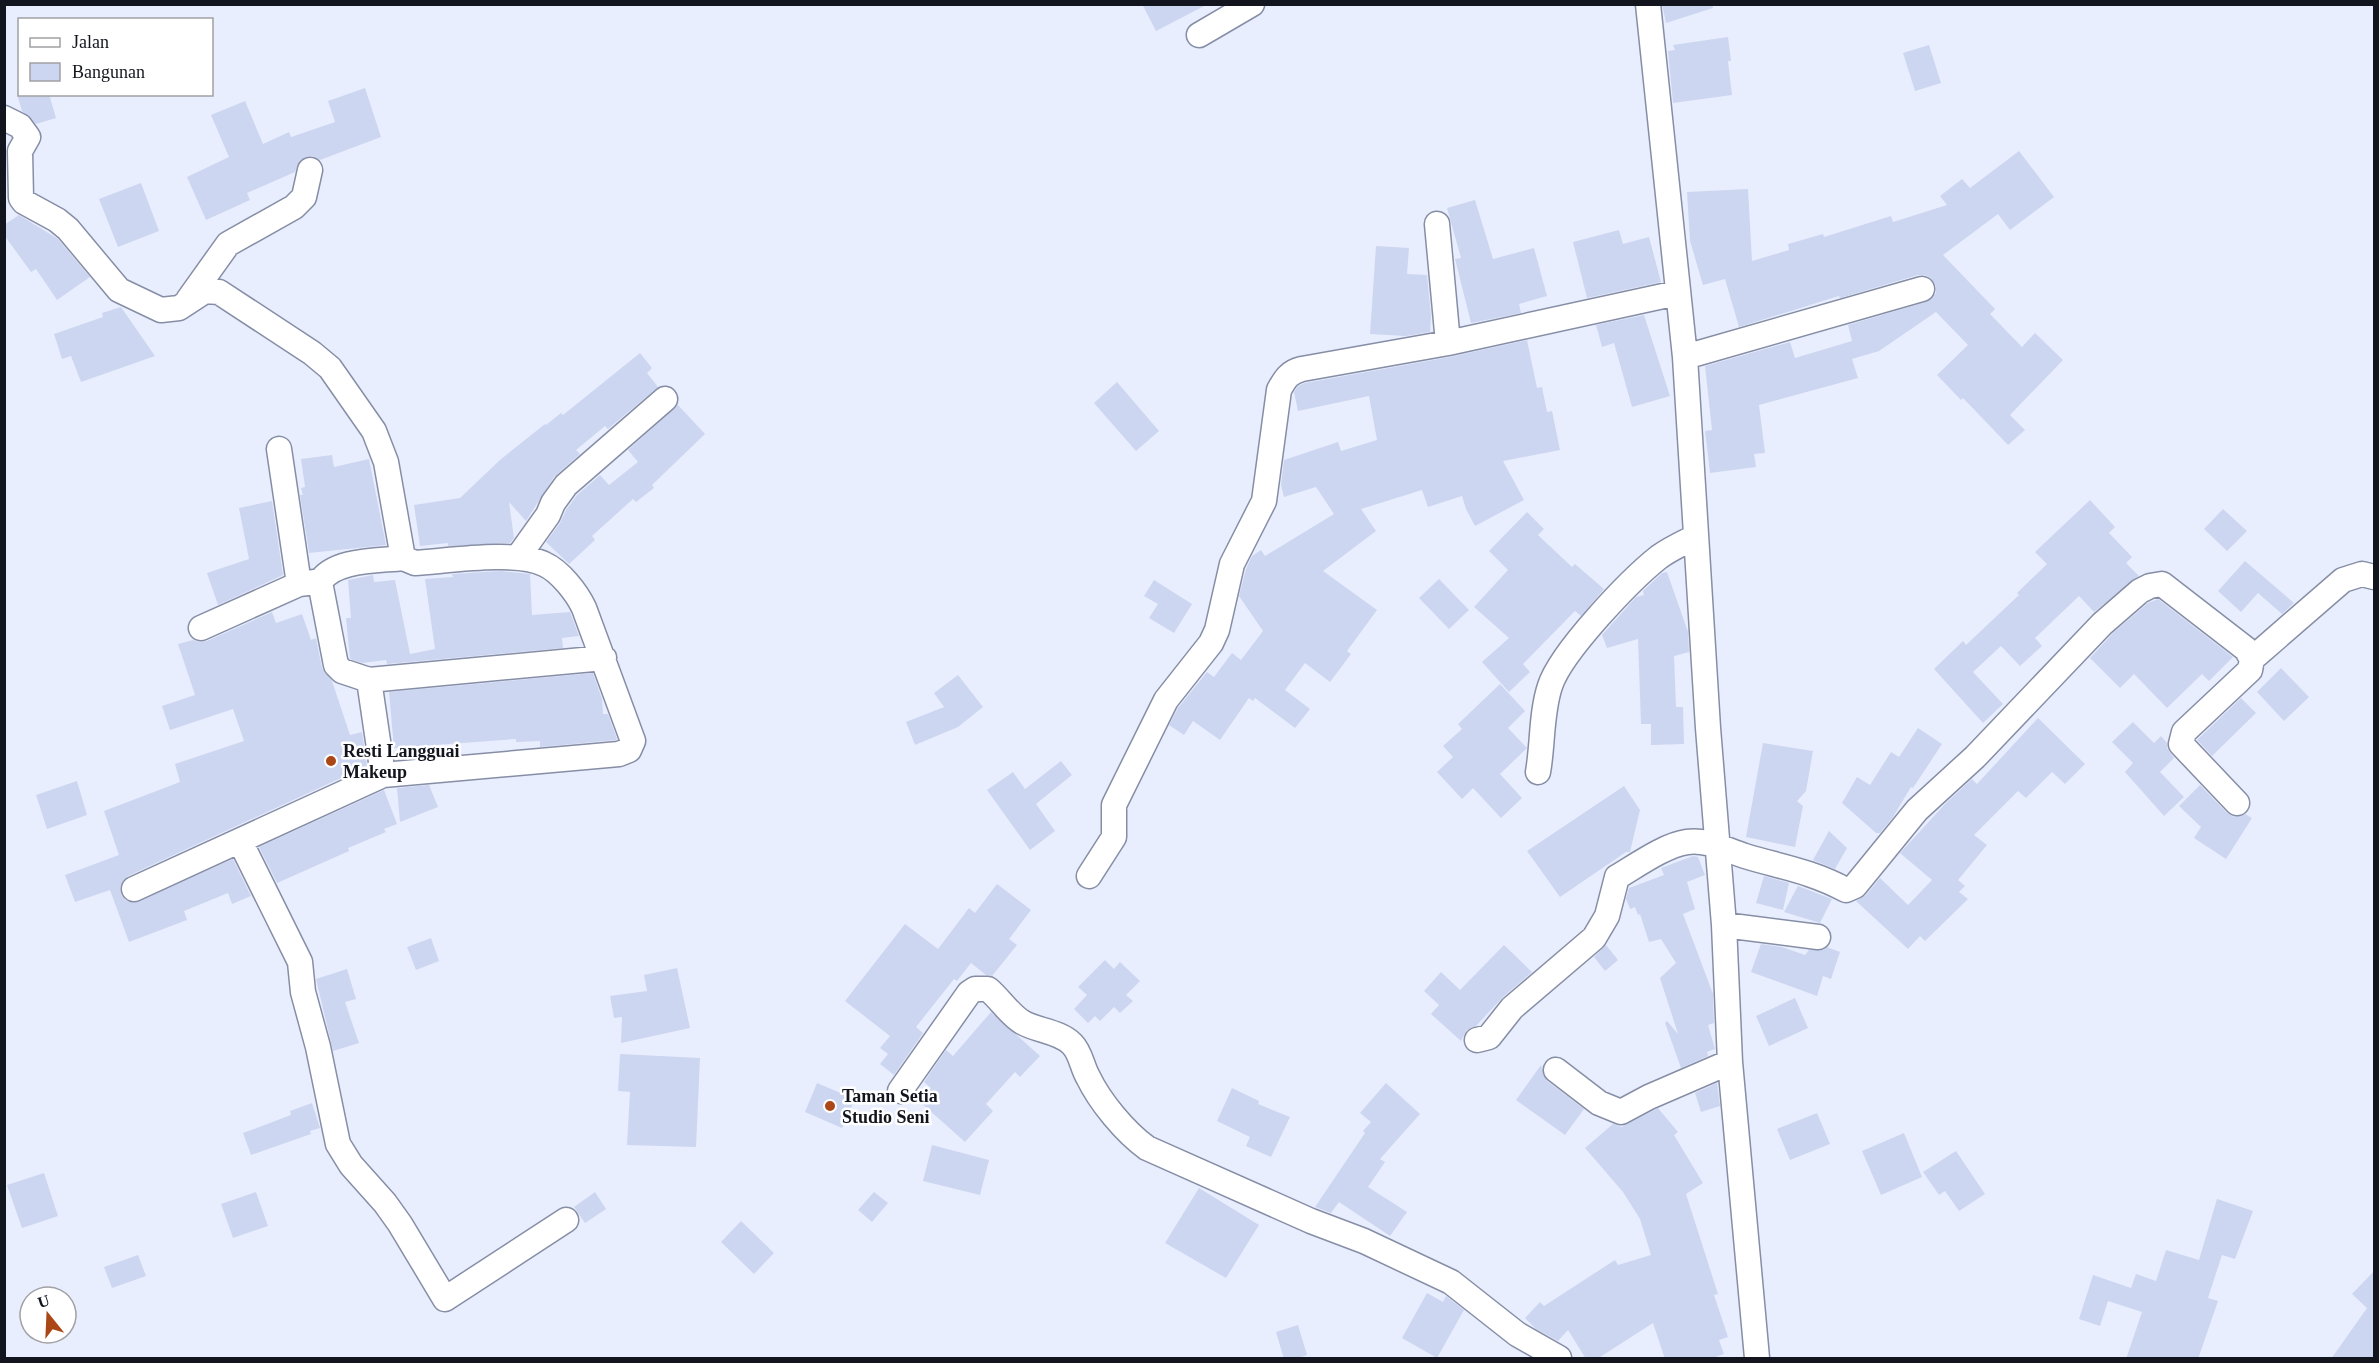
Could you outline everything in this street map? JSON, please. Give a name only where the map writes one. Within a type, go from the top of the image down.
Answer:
[{"type":"street","points":[[1199,35],[1252,4]]},
{"type":"street","points":[[1648,4],[1685,357],[1695,537],[1724,925],[1730,1062],[1757,1359]]},
{"type":"street","points":[[4,118],[20,126],[28,137],[20,151],[20,194],[24,202],[48,214],[68,229],[114,285],[127,295],[161,310],[173,310],[206,291],[219,292],[312,353],[338,377],[374,431],[381,447],[388,470],[403,558]]},
{"type":"street","points":[[187,302],[228,244],[294,207],[304,197],[310,170]]},
{"type":"street","points":[[1437,224],[1448,343]]},
{"type":"street","points":[[1685,357],[1922,289]]},
{"type":"street","points":[[1089,876],[1114,837],[1114,805],[1166,700],[1211,643],[1217,630],[1232,564],[1264,501],[1279,390],[1293,371],[1448,343],[1677,293]]},
{"type":"street","points":[[518,557],[566,485],[665,399]]},
{"type":"street","points":[[279,449],[309,583],[333,661],[342,671],[369,680],[604,658]]},
{"type":"street","points":[[1538,772],[1543,746],[1546,702],[1555,673],[1590,627],[1643,572],[1660,557],[1695,537]]},
{"type":"street","points":[[134,889],[383,775],[625,752],[633,741],[604,658],[579,598],[551,567],[533,560],[518,557],[415,563],[403,558],[341,566],[309,583],[201,628]]},
{"type":"street","points":[[2237,803],[2181,744],[2184,732],[2250,670],[2252,659],[2343,580],[2362,574],[2374,577]]},
{"type":"street","points":[[1477,1040],[1489,1037],[1512,1008],[1594,939],[1607,916],[1617,877],[1666,849],[1684,842],[1717,845],[1744,856],[1812,873],[1846,890],[1855,886],[1917,810],[1991,741],[2102,624],[2125,603],[2150,586],[2162,584],[2246,649],[2252,659]]},
{"type":"street","points":[[369,680],[383,775]]},
{"type":"street","points":[[240,841],[300,962],[303,992],[318,1047],[338,1144],[351,1165],[386,1203],[445,1299],[566,1220]]},
{"type":"street","points":[[1724,925],[1818,938]]},
{"type":"street","points":[[900,1091],[969,993],[975,989],[988,989],[1020,1021],[1071,1043],[1078,1053],[1088,1079],[1107,1106],[1134,1138],[1147,1148],[1311,1221],[1364,1241],[1451,1282],[1517,1334],[1559,1359]]},
{"type":"street","points":[[1556,1070],[1599,1103],[1621,1112],[1649,1097],[1730,1062]]},
{"type":"building","points":[[1142,4],[1208,4],[1156,31]]},
{"type":"building","points":[[1662,4],[1712,4],[1713,8],[1666,23]]},
{"type":"building","points":[[1728,37],[1732,95],[1673,103],[1668,51],[1675,50],[1673,45]]},
{"type":"building","points":[[1929,45],[1941,83],[1915,91],[1903,53]]},
{"type":"building","points":[[365,88],[381,137],[320,160],[313,156],[305,157],[299,161],[295,172],[247,193],[250,200],[206,220],[187,177],[229,157],[211,115],[245,101],[263,144],[289,132],[291,137],[335,122],[328,101]]},
{"type":"building","points":[[17,94],[18,96],[50,96],[56,118],[36,124],[22,111]]},
{"type":"building","points":[[2019,151],[2054,197],[2010,230],[1998,214],[1943,255],[1995,309],[1990,314],[2022,347],[2035,333],[2063,360],[2010,415],[2025,430],[2008,445],[1963,398],[1961,400],[1937,375],[1968,345],[1936,312],[1879,351],[1852,359],[1858,378],[1759,405],[1765,453],[1754,454],[1756,467],[1710,473],[1705,431],[1712,430],[1705,366],[1790,342],[1795,358],[1852,341],[1848,325],[1926,302],[1936,293],[1936,286],[1931,278],[1918,275],[1840,298],[1839,296],[1739,327],[1725,279],[1703,285],[1690,241],[1687,192],[1748,189],[1752,261],[1789,250],[1788,244],[1823,234],[1824,237],[1891,216],[1893,222],[1947,205],[1940,196],[1962,179],[1970,188]]},
{"type":"building","points":[[141,183],[159,231],[118,247],[99,199]]},
{"type":"building","points":[[1475,200],[1493,259],[1534,248],[1547,296],[1519,304],[1521,313],[1471,323],[1455,259],[1461,258],[1447,208]]},
{"type":"building","points":[[19,215],[58,239],[90,277],[57,300],[36,269],[31,272],[4,235],[4,225]]},
{"type":"building","points":[[1619,230],[1623,244],[1649,237],[1661,282],[1587,298],[1573,242]]},
{"type":"building","points":[[1376,246],[1409,248],[1407,274],[1427,275],[1431,316],[1430,332],[1406,336],[1370,334]]},
{"type":"building","points":[[121,307],[155,356],[81,382],[71,356],[62,359],[54,334],[103,317],[102,313]]},
{"type":"building","points":[[1644,315],[1670,396],[1632,407],[1614,343],[1602,347],[1596,325]]},
{"type":"building","points":[[1527,340],[1537,388],[1542,387],[1547,412],[1552,411],[1560,450],[1503,461],[1524,500],[1475,526],[1462,496],[1428,507],[1422,490],[1361,509],[1376,531],[1323,571],[1377,610],[1347,651],[1351,654],[1330,682],[1305,663],[1285,690],[1310,709],[1295,728],[1255,698],[1253,701],[1249,698],[1220,740],[1193,721],[1184,735],[1169,725],[1178,708],[1207,672],[1214,677],[1232,653],[1241,660],[1263,631],[1239,596],[1252,556],[1261,550],[1265,556],[1334,514],[1316,487],[1284,497],[1281,485],[1284,460],[1338,442],[1341,451],[1377,440],[1369,396],[1298,411],[1294,392],[1298,386]]},
{"type":"building","points":[[640,353],[652,368],[647,373],[658,387],[608,429],[605,426],[576,450],[580,454],[554,477],[526,521],[509,502],[514,538],[510,543],[448,546],[448,543],[420,546],[414,505],[460,498],[500,460],[545,424],[561,413],[563,415]]},
{"type":"building","points":[[1117,382],[1159,431],[1136,451],[1094,403]]},
{"type":"building","points":[[678,405],[705,434],[652,485],[654,488],[636,502],[633,499],[592,536],[595,540],[569,564],[546,542],[560,523],[566,510],[577,495],[600,475],[609,485],[638,462],[628,450]]},
{"type":"building","points":[[332,455],[334,467],[369,459],[386,545],[309,553],[300,495],[303,495],[301,488],[305,487],[301,459]]},
{"type":"building","points":[[2090,500],[2115,527],[2109,533],[2132,557],[2126,563],[2139,576],[2094,612],[2079,596],[2035,638],[2042,646],[2020,666],[2001,646],[1973,672],[2003,704],[1983,723],[1934,669],[1963,641],[1966,645],[2019,595],[2017,593],[2047,564],[2035,552]]},
{"type":"building","points":[[272,501],[283,575],[218,605],[207,573],[249,559],[239,508]]},
{"type":"building","points":[[2223,509],[2247,531],[2227,551],[2204,529]]},
{"type":"building","points":[[1527,512],[1544,529],[1538,535],[1572,567],[1575,564],[1604,589],[1581,616],[1575,611],[1523,664],[1530,672],[1509,692],[1482,662],[1509,638],[1474,607],[1508,570],[1489,551]]},
{"type":"building","points":[[2245,561],[2294,603],[2282,614],[2258,593],[2241,612],[2218,591]]},
{"type":"building","points":[[500,571],[530,574],[532,615],[570,612],[579,636],[562,638],[563,648],[387,664],[386,660],[362,663],[350,659],[346,618],[351,618],[348,580],[373,575],[374,582],[395,580],[410,654],[435,649],[425,579],[453,577],[452,574]]},
{"type":"building","points":[[1667,572],[1688,632],[1689,652],[1674,656],[1676,707],[1683,707],[1684,744],[1651,745],[1651,724],[1641,724],[1638,639],[1607,648],[1602,635],[1636,597],[1644,595],[1643,591],[1662,573]]},
{"type":"building","points":[[1439,579],[1469,610],[1449,629],[1419,598]]},
{"type":"building","points":[[1154,580],[1192,604],[1174,633],[1149,618],[1158,604],[1144,596]]},
{"type":"building","points":[[2158,599],[2233,657],[2209,681],[2202,674],[2167,708],[2134,674],[2120,688],[2090,658],[2113,633],[2148,603]]},
{"type":"building","points":[[272,612],[276,623],[302,614],[311,640],[316,638],[322,668],[332,681],[350,735],[362,732],[367,766],[128,876],[120,887],[121,894],[125,900],[133,903],[233,859],[251,896],[232,904],[228,893],[184,911],[187,920],[129,942],[110,890],[75,902],[65,875],[119,855],[104,811],[180,782],[175,764],[244,741],[233,709],[170,730],[162,706],[195,695],[178,644],[193,640],[207,641]]},
{"type":"building","points":[[2281,668],[2309,697],[2284,721],[2257,692]]},
{"type":"building","points":[[593,673],[602,699],[603,714],[608,714],[616,740],[540,747],[540,741],[516,742],[516,739],[394,748],[389,692]]},
{"type":"building","points":[[958,675],[983,707],[958,727],[915,745],[906,722],[944,707],[934,693]]},
{"type":"building","points":[[1500,684],[1525,711],[1508,728],[1527,748],[1500,774],[1522,798],[1501,818],[1473,788],[1462,799],[1437,772],[1453,757],[1443,746],[1462,729],[1458,724]]},
{"type":"building","points":[[2241,698],[2256,713],[2212,756],[2197,740]]},
{"type":"building","points":[[2038,718],[2085,764],[2065,784],[2052,772],[2026,798],[2018,791],[1974,835],[1987,845],[1958,880],[1965,886],[1959,892],[1968,899],[1925,941],[1920,936],[1908,949],[1856,901],[1866,895],[1880,878],[1908,905],[1932,880],[1900,853],[1946,803],[1972,779],[1977,784]]},
{"type":"building","points":[[2133,722],[2154,743],[2161,736],[2174,758],[2160,772],[2184,797],[2164,816],[2125,772],[2133,763],[2112,742]]},
{"type":"building","points":[[1918,728],[1942,744],[1893,817],[1880,833],[1876,833],[1842,803],[1857,777],[1870,785],[1891,752],[1899,757]]},
{"type":"building","points":[[1763,743],[1813,751],[1806,791],[1797,801],[1803,806],[1795,847],[1746,837]]},
{"type":"building","points":[[1061,761],[1072,775],[1036,804],[1055,831],[1030,850],[987,790],[1013,772],[1025,789]]},
{"type":"building","points":[[77,781],[87,815],[47,829],[36,795]]},
{"type":"building","points":[[429,785],[438,807],[400,822],[397,788]]},
{"type":"building","points":[[2200,785],[2227,813],[2234,817],[2245,814],[2252,818],[2226,859],[2194,838],[2201,827],[2179,806]]},
{"type":"building","points":[[1624,786],[1640,810],[1630,852],[1626,852],[1560,897],[1527,851]]},
{"type":"building","points":[[384,790],[397,824],[384,829],[386,832],[348,848],[349,851],[277,883],[259,847]]},
{"type":"building","points":[[1829,831],[1847,848],[1835,869],[1813,860]]},
{"type":"building","points":[[1693,856],[1698,857],[1705,875],[1687,882],[1695,909],[1683,914],[1713,994],[1714,1023],[1708,1025],[1715,1049],[1707,1052],[1708,1056],[1681,1068],[1665,1023],[1667,1021],[1678,1034],[1660,978],[1676,963],[1661,939],[1649,942],[1640,914],[1638,915],[1635,907],[1630,909],[1626,899],[1629,888],[1664,875],[1661,868]]},
{"type":"building","points":[[1764,876],[1789,883],[1783,910],[1756,903]]},
{"type":"building","points":[[997,884],[1031,910],[1009,939],[1017,945],[992,976],[986,975],[971,963],[957,981],[954,979],[916,1027],[923,1033],[894,1075],[880,1064],[888,1054],[880,1048],[890,1036],[845,1001],[905,924],[938,949],[969,908],[975,913]]},
{"type":"building","points":[[1798,886],[1832,899],[1820,923],[1784,912]]},
{"type":"building","points":[[431,938],[439,961],[416,970],[407,947]]},
{"type":"building","points":[[1761,944],[1782,947],[1805,955],[1809,950],[1823,950],[1827,947],[1840,952],[1831,979],[1823,976],[1817,996],[1751,972]]},
{"type":"building","points":[[1504,945],[1532,972],[1503,997],[1476,1026],[1467,1030],[1461,1041],[1431,1014],[1439,1005],[1424,991],[1441,972],[1460,990]]},
{"type":"building","points":[[1606,945],[1618,960],[1605,971],[1594,957]]},
{"type":"building","points":[[1105,960],[1114,969],[1120,962],[1140,981],[1126,995],[1133,1001],[1120,1013],[1114,1007],[1100,1021],[1095,1016],[1088,1023],[1074,1009],[1087,995],[1078,987]]},
{"type":"building","points":[[677,968],[690,1028],[621,1043],[622,1017],[614,1018],[610,996],[647,991],[644,975]]},
{"type":"building","points":[[347,969],[356,999],[345,1002],[359,1043],[333,1051],[316,979]]},
{"type":"building","points":[[1795,998],[1808,1028],[1769,1046],[1756,1016]]},
{"type":"building","points":[[991,1012],[1040,1056],[1020,1077],[1015,1072],[986,1104],[993,1111],[965,1142],[919,1101],[931,1088],[924,1082],[946,1050],[953,1056]]},
{"type":"building","points":[[620,1054],[700,1058],[696,1147],[627,1145],[630,1092],[618,1091]]},
{"type":"building","points":[[1541,1065],[1547,1081],[1584,1109],[1565,1135],[1516,1100]]},
{"type":"building","name":"Taman Setia Studio Seni","points":[[817,1083],[855,1099],[842,1128],[805,1112]]},
{"type":"building","points":[[1386,1083],[1420,1114],[1380,1159],[1385,1162],[1368,1187],[1407,1212],[1390,1236],[1339,1202],[1331,1213],[1315,1207],[1371,1122],[1360,1113]]},
{"type":"building","points":[[1717,1083],[1720,1106],[1701,1112],[1695,1093]]},
{"type":"building","points":[[1232,1088],[1259,1101],[1258,1104],[1290,1117],[1271,1157],[1246,1146],[1250,1137],[1217,1121]]},
{"type":"building","points":[[312,1103],[320,1128],[310,1131],[311,1134],[251,1155],[243,1133],[291,1115],[290,1111]]},
{"type":"building","points":[[1658,1108],[1678,1132],[1674,1135],[1703,1183],[1686,1194],[1718,1294],[1714,1295],[1728,1337],[1719,1340],[1724,1354],[1710,1359],[1665,1359],[1653,1323],[1597,1359],[1586,1359],[1568,1330],[1558,1341],[1536,1329],[1525,1318],[1540,1302],[1544,1306],[1615,1260],[1618,1265],[1651,1255],[1640,1219],[1623,1192],[1585,1148],[1613,1124],[1622,1127]]},
{"type":"building","points":[[1817,1113],[1830,1144],[1790,1160],[1777,1129]]},
{"type":"building","points":[[1904,1133],[1922,1177],[1881,1195],[1862,1151]]},
{"type":"building","points":[[932,1145],[989,1160],[980,1195],[923,1181]]},
{"type":"building","points":[[1956,1151],[1985,1194],[1959,1211],[1945,1191],[1939,1195],[1923,1172]]},
{"type":"building","points":[[44,1173],[58,1216],[22,1228],[7,1185]]},
{"type":"building","points":[[1199,1188],[1259,1225],[1226,1278],[1165,1243]]},
{"type":"building","points":[[256,1192],[268,1226],[233,1238],[221,1204]]},
{"type":"building","points":[[595,1192],[606,1209],[585,1223],[574,1207]]},
{"type":"building","points":[[874,1192],[888,1203],[872,1222],[858,1210]]},
{"type":"building","points":[[2217,1199],[2253,1211],[2235,1259],[2222,1255],[2208,1298],[2218,1301],[2198,1359],[2126,1359],[2142,1312],[2108,1301],[2100,1326],[2079,1319],[2093,1275],[2131,1288],[2136,1274],[2156,1281],[2166,1250],[2199,1260]]},
{"type":"building","points":[[741,1221],[774,1253],[754,1274],[721,1242]]},
{"type":"building","points":[[138,1255],[146,1276],[112,1288],[104,1267]]},
{"type":"building","points":[[2374,1271],[2374,1359],[2331,1359],[2367,1308],[2352,1294]]},
{"type":"building","points":[[1427,1293],[1443,1302],[1446,1296],[1464,1310],[1437,1358],[1402,1338]]},
{"type":"building","points":[[1298,1325],[1307,1355],[1295,1359],[1284,1359],[1276,1332]]},
{"type":"place","name":"Resti Langguai Makeup","points":[[331,761]]},
{"type":"place","name":"Taman Setia Studio Seni","points":[[830,1106]]}]
